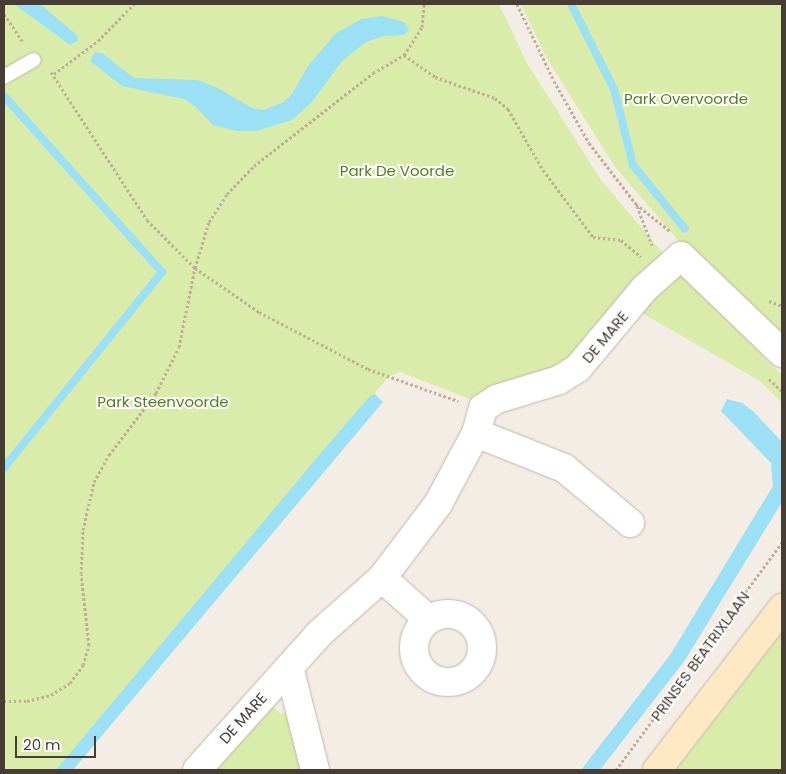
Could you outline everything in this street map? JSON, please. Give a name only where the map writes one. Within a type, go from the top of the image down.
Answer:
[{"type":"main road","points":[[657,770],[782,608]]},
{"type":"street","name":"DE MARE","points":[[197,770],[320,633],[382,578],[438,504],[479,421],[497,399],[559,380],[578,368],[645,288],[652,266],[681,256],[782,353]]},
{"type":"street","points":[[479,421],[564,468],[630,523]]},
{"type":"street","points":[[382,578],[428,619]]},
{"type":"street","points":[[290,667],[315,770]]},
{"type":"lane","points":[[4,77],[34,60]]},
{"type":"path","points":[[54,74],[98,41],[134,4]]},
{"type":"path","points":[[4,702],[27,701],[51,695],[70,683],[83,666],[89,645],[81,574],[83,530],[94,482],[109,455],[156,392],[179,347],[195,268],[209,222],[227,194],[306,123],[404,55],[422,27],[424,4]]},
{"type":"path","points":[[517,4],[554,81],[589,143],[636,204],[649,233],[652,266]]},
{"type":"path","points":[[4,14],[34,60],[54,74],[148,220],[195,268],[259,312],[368,369],[479,421]]},
{"type":"path","points":[[404,55],[435,78],[495,98],[508,109],[543,170],[593,237],[621,240],[652,266]]},
{"type":"path","name":"PRINSES BEATRIXLAAN","points":[[616,770],[782,542]]},
{"type":"green space","points":[[4,4],[499,4],[527,63],[601,180],[666,257],[782,375],[782,403],[760,381],[623,302],[557,373],[470,399],[400,372],[388,377],[68,770],[4,770]]},
{"type":"green space","name":"Park Overvoorde","points":[[521,4],[782,4],[782,346],[688,252],[615,167],[546,57]]},
{"type":"green space","points":[[782,633],[782,770],[676,770]]},
{"type":"green space","points":[[270,703],[280,714],[299,710],[307,770],[211,770]]},
{"type":"water","points":[[14,4],[40,4],[78,36],[78,41],[70,45]]},
{"type":"water","points":[[382,16],[404,22],[409,30],[404,35],[383,36],[366,42],[342,61],[312,102],[292,120],[256,131],[237,131],[213,125],[196,107],[184,99],[122,86],[90,61],[95,52],[102,53],[134,78],[197,80],[218,88],[252,108],[264,110],[284,102],[292,94],[308,66],[335,34],[361,19]]},
{"type":"water","points":[[375,394],[383,402],[73,770],[56,770],[320,454],[370,396]]},
{"type":"water","points":[[727,399],[742,403],[754,412],[782,442],[782,502],[685,660],[600,770],[581,770],[670,655],[773,486],[771,463],[721,411]]},
{"type":"waterway","points":[[571,4],[614,89],[633,165],[685,229]]},
{"type":"waterway","points":[[4,96],[162,272],[4,468]]},
{"type":"park label","name":"Park De Voorde","points":[[397,171]]},
{"type":"park label","name":"Park Steenvoorde","points":[[163,402]]}]
